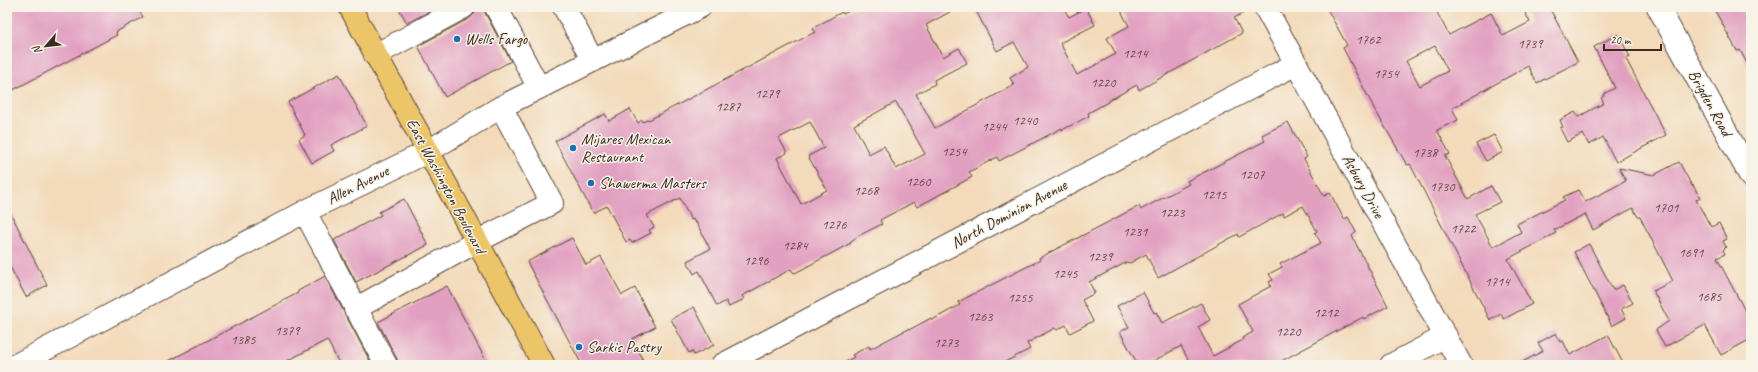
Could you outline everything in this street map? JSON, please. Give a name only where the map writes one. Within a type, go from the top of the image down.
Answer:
[{"type":"main road","name":"East Washington Boulevard","points":[[350,7],[544,365]]},
{"type":"street","points":[[375,55],[464,7]]},
{"type":"street","points":[[496,7],[539,88]]},
{"type":"street","points":[[564,7],[593,61]]},
{"type":"street","name":"Allen Avenue","points":[[16,365],[305,212],[396,166],[428,152],[501,107],[700,7]]},
{"type":"street","name":"Asbury Drive","points":[[1265,7],[1461,365]]},
{"type":"street","name":"Brigden Road","points":[[1658,7],[1751,177]]},
{"type":"street","name":"North Dominion Avenue","points":[[722,365],[1296,64]]},
{"type":"street","points":[[355,309],[476,242],[552,203],[501,107]]},
{"type":"street","points":[[305,212],[386,365]]},
{"type":"street","points":[[1391,365],[1446,336]]},
{"type":"building","points":[[7,7],[137,7],[143,17],[116,32],[117,35],[13,90],[11,87],[7,90]]},
{"type":"building","points":[[398,7],[438,7],[407,23]]},
{"type":"building","points":[[476,7],[484,7],[485,13],[511,61],[445,97],[418,46],[470,18],[475,13]]},
{"type":"building","points":[[857,7],[959,7],[926,25],[943,57],[959,48],[967,63],[934,80],[935,84],[916,94],[935,128],[1014,85],[1010,78],[1028,67],[1014,42],[997,51],[974,7],[1063,7],[1069,17],[1086,8],[1095,25],[1060,43],[1077,75],[1116,54],[1107,38],[1129,26],[1119,7],[1253,8],[1234,18],[1242,33],[1139,90],[1137,85],[1088,113],[1089,116],[1062,130],[1062,128],[999,161],[997,157],[969,172],[972,177],[917,207],[914,202],[880,220],[882,224],[858,236],[850,242],[851,243],[795,273],[791,269],[742,296],[744,299],[729,307],[726,301],[717,306],[699,271],[694,274],[687,261],[710,249],[696,222],[695,223],[693,219],[691,220],[680,198],[647,215],[654,227],[649,230],[651,233],[632,243],[630,240],[626,242],[607,206],[593,213],[555,141],[605,114],[609,121],[630,109],[638,123],[642,120],[643,122],[648,119],[649,120],[815,32],[813,28],[842,12],[843,14]],"holes":[[[896,102],[925,154],[896,169],[884,146],[869,154],[854,125]],[[810,122],[824,148],[808,156],[827,190],[801,204],[777,158],[787,153],[779,138]]]},
{"type":"building","points":[[1326,7],[1434,7],[1449,35],[1491,13],[1503,36],[1530,22],[1522,7],[1549,7],[1578,62],[1537,83],[1528,66],[1452,108],[1458,120],[1437,130],[1450,154],[1445,156],[1468,199],[1491,186],[1500,202],[1475,214],[1493,247],[1521,232],[1517,224],[1565,200],[1563,197],[1578,190],[1585,202],[1626,181],[1619,168],[1654,175],[1679,162],[1700,198],[1696,200],[1711,227],[1719,223],[1727,239],[1723,241],[1726,247],[1723,250],[1725,254],[1717,258],[1751,322],[1751,339],[1721,355],[1705,325],[1665,347],[1656,330],[1669,321],[1653,291],[1673,281],[1640,217],[1638,217],[1633,208],[1593,230],[1585,214],[1554,230],[1556,233],[1508,259],[1532,304],[1504,319],[1501,314],[1490,320],[1410,164],[1407,165],[1375,110],[1343,48],[1347,45]],"holes":[[[1435,46],[1448,71],[1420,86],[1406,61]]]},
{"type":"building","points":[[1713,7],[1747,7],[1751,14],[1751,71],[1740,50],[1737,51]]},
{"type":"building","points":[[1618,34],[1630,57],[1626,59],[1666,135],[1616,162],[1603,137],[1589,145],[1583,134],[1567,142],[1560,128],[1563,127],[1560,120],[1575,112],[1578,117],[1604,103],[1601,98],[1605,93],[1615,88],[1594,47]]},
{"type":"building","points":[[339,74],[367,126],[331,145],[334,151],[312,163],[299,139],[305,135],[288,102]]},
{"type":"building","points":[[1288,122],[1307,157],[1304,159],[1324,196],[1330,193],[1344,219],[1348,217],[1356,232],[1352,236],[1388,306],[1364,319],[1363,317],[1274,365],[1191,365],[1181,346],[1146,365],[1138,365],[1120,332],[1129,327],[1117,306],[1143,292],[1154,313],[1156,312],[1162,323],[1201,303],[1210,320],[1198,327],[1213,356],[1243,340],[1242,338],[1253,332],[1238,304],[1271,286],[1269,282],[1273,280],[1269,274],[1282,267],[1280,264],[1321,243],[1315,233],[1317,231],[1303,206],[1284,216],[1283,213],[1239,237],[1238,234],[1158,278],[1146,254],[1130,263],[1127,262],[1089,282],[1095,293],[1082,300],[1093,321],[1070,333],[1066,325],[1057,330],[1055,328],[1027,343],[1030,349],[999,365],[840,365],[854,357],[852,355],[869,346],[870,349],[931,318],[932,320],[960,305],[958,302],[1040,260],[1039,258],[1139,206],[1141,210],[1189,184],[1187,181],[1265,141],[1262,135]]},
{"type":"building","points":[[1494,135],[1503,152],[1486,161],[1476,144]]},
{"type":"building","points":[[404,199],[428,245],[356,282],[334,240],[381,215],[379,212]]},
{"type":"building","points":[[7,206],[47,285],[26,297],[7,261]]},
{"type":"building","points":[[572,238],[586,265],[601,257],[622,295],[635,288],[655,327],[632,339],[643,360],[632,365],[582,365],[527,262]]},
{"type":"building","points":[[1589,244],[1613,290],[1623,285],[1633,303],[1621,309],[1626,318],[1612,326],[1574,252]]},
{"type":"building","points":[[325,276],[372,365],[340,365],[327,340],[279,365],[161,365],[298,293],[298,291]]},
{"type":"building","points":[[447,286],[488,365],[398,365],[397,359],[378,322]]},
{"type":"building","points":[[694,307],[714,345],[694,355],[692,351],[689,353],[671,319]]},
{"type":"building","points":[[1556,333],[1560,342],[1563,341],[1570,355],[1608,335],[1624,365],[1517,365],[1543,351],[1538,343]]},
{"type":"place","name":"Wells Fargo","points":[[457,39]]},
{"type":"place","name":"Mijares Mexican Restaurant","points":[[573,148]]},
{"type":"place","name":"Shawerma Masters","points":[[591,183]]},
{"type":"place","name":"Sarkis Pastry","points":[[579,347]]}]
